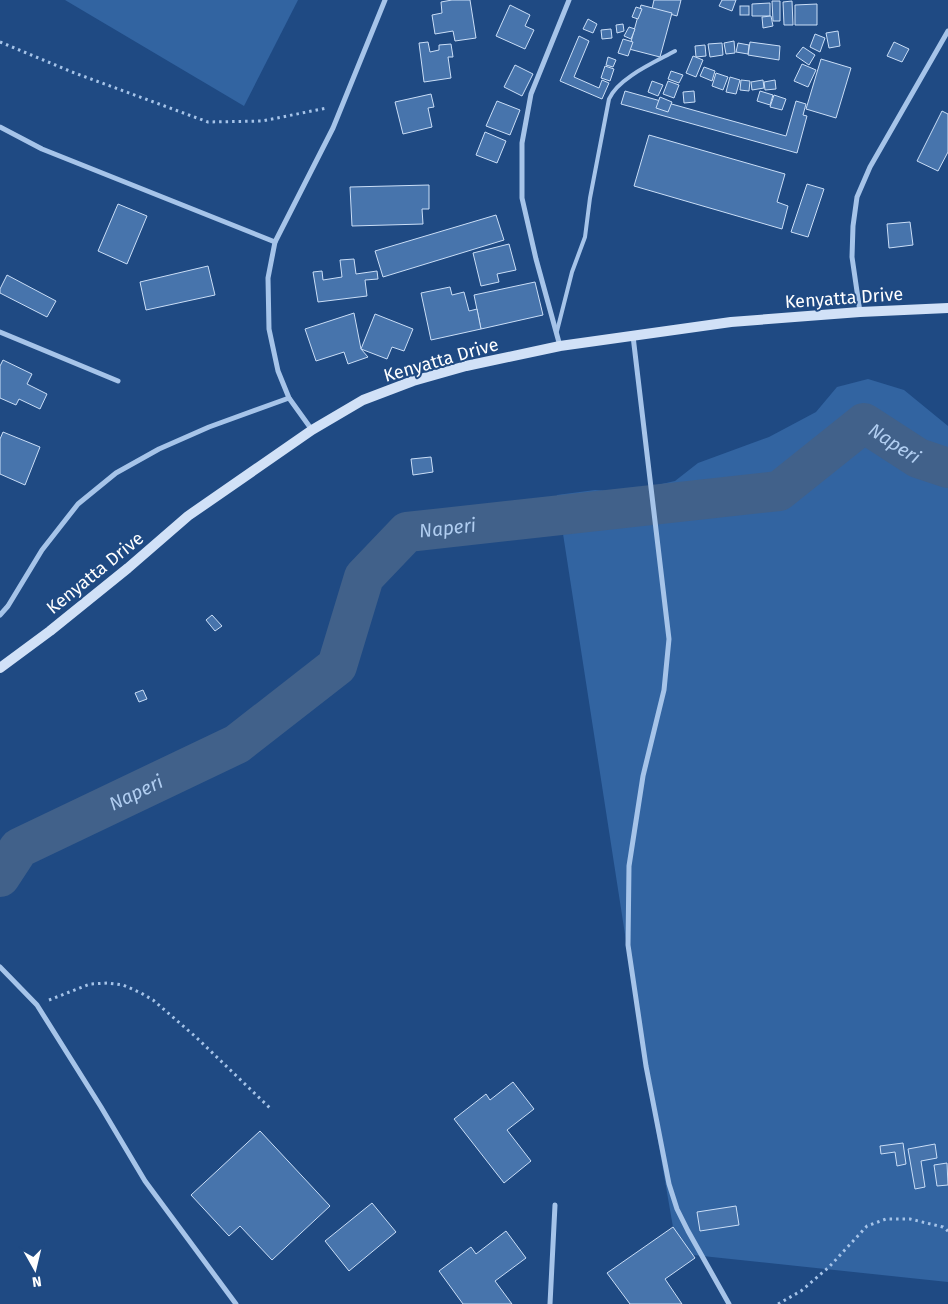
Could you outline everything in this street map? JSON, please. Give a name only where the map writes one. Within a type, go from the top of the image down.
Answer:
[{"type":"main road","name":"Kenyatta Drive","points":[[0,668],[109,584],[188,516],[312,430],[363,400],[413,381],[466,366],[560,346],[731,322],[860,312],[948,308]]},
{"type":"street","points":[[312,430],[289,398],[278,371],[269,329],[268,278],[275,242],[310,175],[386,0]]},
{"type":"street","points":[[560,346],[536,259],[522,198],[522,143],[531,94],[569,0]]},
{"type":"street","points":[[860,312],[852,257],[853,226],[857,197],[870,166],[948,31]]},
{"type":"street","points":[[0,128],[42,149],[275,242]]},
{"type":"street","points":[[0,332],[118,381]]},
{"type":"street","points":[[633,336],[669,639],[664,690],[643,776],[629,866],[628,945],[646,1066],[669,1184],[677,1209],[688,1232],[729,1304]]},
{"type":"street","points":[[0,614],[8,606],[42,550],[78,504],[116,473],[159,449],[209,427],[289,398]]},
{"type":"street","points":[[0,967],[37,1005],[101,1107],[144,1181],[236,1304]]},
{"type":"street","points":[[550,1304],[555,1205]]},
{"type":"lane","points":[[556,333],[572,272],[585,238],[590,198],[609,99],[613,90],[621,84],[655,61],[675,51]]},
{"type":"path","points":[[0,42],[72,72],[208,122],[262,121],[342,105]]},
{"type":"path","points":[[37,1005],[90,984],[107,983],[123,986],[153,1000],[197,1038],[272,1109]]},
{"type":"path","points":[[778,1304],[802,1291],[830,1268],[868,1226],[886,1219],[910,1220],[943,1227],[948,1230]]},
{"type":"shaded area","points":[[65,0],[298,0],[244,106]]},
{"type":"shaded area","points":[[868,379],[904,390],[948,426],[948,1282],[674,1253],[673,1227],[648,1083],[557,495],[595,490],[626,492],[675,481],[698,463],[769,437],[816,412],[837,387]]},
{"type":"building","points":[[470,0],[476,38],[455,41],[453,31],[435,34],[432,15],[442,13],[441,2]]},
{"type":"building","points":[[654,0],[681,0],[677,16],[652,9]]},
{"type":"building","points":[[722,0],[736,0],[732,11],[719,6]]},
{"type":"building","points":[[772,1],[780,1],[780,21],[773,21]]},
{"type":"building","points":[[792,1],[793,25],[784,25],[783,2]]},
{"type":"building","points":[[770,3],[770,16],[752,16],[752,4]]},
{"type":"building","points":[[817,4],[817,25],[795,25],[795,5]]},
{"type":"building","points":[[510,5],[530,15],[525,26],[534,30],[525,49],[496,36]]},
{"type":"building","points":[[641,5],[672,13],[660,57],[629,49]]},
{"type":"building","points":[[740,6],[749,6],[749,15],[740,15]]},
{"type":"building","points":[[636,7],[642,9],[638,19],[632,17]]},
{"type":"building","points":[[771,16],[773,26],[763,28],[762,17]]},
{"type":"building","points":[[588,19],[597,24],[593,33],[583,29]]},
{"type":"building","points":[[623,24],[624,31],[617,33],[616,25]]},
{"type":"building","points":[[629,27],[635,29],[631,39],[624,36]]},
{"type":"building","points":[[611,29],[612,38],[602,39],[601,30]]},
{"type":"building","points":[[838,31],[840,46],[829,48],[826,33]]},
{"type":"building","points":[[815,34],[825,38],[820,52],[810,47]]},
{"type":"building","points":[[579,36],[589,41],[574,77],[599,88],[602,80],[609,83],[602,99],[560,81]]},
{"type":"building","points":[[623,39],[633,42],[628,56],[618,53]]},
{"type":"building","points":[[734,41],[735,53],[726,54],[724,43]]},
{"type":"building","points":[[428,42],[430,52],[439,50],[439,45],[451,44],[453,57],[448,57],[451,78],[424,82],[419,43]]},
{"type":"building","points":[[750,42],[780,46],[779,60],[748,55]]},
{"type":"building","points":[[894,42],[909,49],[902,62],[887,56]]},
{"type":"building","points":[[722,43],[723,55],[710,57],[708,44]]},
{"type":"building","points":[[738,43],[749,45],[748,54],[736,52]]},
{"type":"building","points":[[705,45],[706,56],[696,57],[695,46]]},
{"type":"building","points":[[803,47],[815,55],[809,65],[796,56]]},
{"type":"building","points":[[693,56],[703,60],[696,77],[686,73]]},
{"type":"building","points":[[608,57],[616,60],[613,67],[606,65]]},
{"type":"building","points":[[821,59],[851,68],[836,118],[806,109]]},
{"type":"building","points":[[802,64],[816,70],[808,87],[794,81]]},
{"type":"building","points":[[515,65],[533,74],[522,96],[504,87]]},
{"type":"building","points":[[605,66],[614,69],[610,81],[601,78]]},
{"type":"building","points":[[704,67],[715,71],[712,81],[700,76]]},
{"type":"building","points":[[671,71],[683,75],[679,83],[668,79]]},
{"type":"building","points":[[716,73],[728,77],[723,90],[712,86]]},
{"type":"building","points":[[730,77],[740,80],[736,94],[726,92]]},
{"type":"building","points":[[741,80],[750,81],[749,91],[740,90]]},
{"type":"building","points":[[763,80],[764,88],[752,90],[751,82]]},
{"type":"building","points":[[775,80],[776,89],[765,90],[764,82]]},
{"type":"building","points":[[652,81],[663,85],[658,96],[648,92]]},
{"type":"building","points":[[668,81],[679,85],[674,98],[663,94]]},
{"type":"building","points":[[625,91],[786,136],[796,101],[806,104],[803,115],[807,116],[797,153],[621,104]]},
{"type":"building","points":[[694,91],[695,102],[684,103],[683,92]]},
{"type":"building","points":[[760,91],[773,95],[770,105],[757,101]]},
{"type":"building","points":[[431,94],[434,107],[428,108],[432,127],[403,134],[395,102]]},
{"type":"building","points":[[774,95],[786,99],[782,110],[770,107]]},
{"type":"building","points":[[660,97],[672,102],[668,112],[656,108]]},
{"type":"building","points":[[497,101],[520,110],[510,135],[486,126]]},
{"type":"building","points":[[942,111],[948,114],[948,152],[938,171],[917,161]]},
{"type":"building","points":[[485,132],[506,141],[497,163],[476,155]]},
{"type":"building","points":[[649,135],[785,174],[777,202],[788,206],[782,229],[634,186]]},
{"type":"building","points":[[807,184],[824,189],[808,237],[791,232]]},
{"type":"building","points":[[429,185],[429,209],[422,209],[423,224],[352,226],[350,187]]},
{"type":"building","points":[[118,204],[147,216],[127,264],[98,251]]},
{"type":"building","points":[[496,215],[504,240],[383,277],[375,251]]},
{"type":"building","points":[[910,222],[913,245],[889,248],[887,224]]},
{"type":"building","points":[[509,244],[516,270],[497,274],[499,282],[481,286],[473,253]]},
{"type":"building","points":[[354,259],[356,274],[377,271],[378,279],[365,280],[367,296],[318,302],[313,272],[322,271],[323,280],[342,277],[340,260]]},
{"type":"building","points":[[208,266],[215,295],[146,310],[140,282]]},
{"type":"building","points":[[7,275],[56,301],[47,317],[0,293]]},
{"type":"building","points":[[535,282],[543,315],[481,329],[474,295]]},
{"type":"building","points":[[450,287],[452,295],[464,292],[469,311],[477,309],[481,329],[431,340],[421,293]]},
{"type":"building","points":[[354,313],[361,349],[368,357],[348,364],[344,352],[316,361],[305,329]]},
{"type":"building","points":[[375,314],[413,329],[404,351],[392,347],[387,359],[361,349]]},
{"type":"building","points":[[3,360],[32,374],[27,384],[47,394],[40,409],[19,399],[16,405],[0,398],[0,366]]},
{"type":"building","points":[[3,432],[40,447],[25,485],[0,474],[0,439]]},
{"type":"building","points":[[431,457],[433,472],[413,475],[411,459]]},
{"type":"building","points":[[212,615],[222,626],[215,631],[206,620]]},
{"type":"building","points":[[143,690],[147,699],[139,702],[135,693]]},
{"type":"building","points":[[513,1082],[534,1109],[507,1130],[531,1161],[504,1183],[454,1119],[486,1094],[490,1100]]},
{"type":"building","points":[[260,1131],[330,1206],[272,1260],[240,1226],[229,1236],[191,1195]]},
{"type":"building","points":[[903,1143],[906,1164],[897,1166],[895,1152],[881,1154],[880,1146]]},
{"type":"building","points":[[935,1144],[937,1158],[921,1161],[925,1187],[915,1189],[908,1149]]},
{"type":"building","points":[[947,1163],[948,1185],[937,1186],[934,1165]]},
{"type":"building","points":[[372,1203],[396,1232],[349,1271],[325,1241]]},
{"type":"building","points":[[736,1206],[739,1225],[700,1231],[697,1212]]},
{"type":"building","points":[[673,1227],[695,1258],[665,1279],[682,1304],[630,1304],[607,1273]]},
{"type":"building","points":[[506,1231],[526,1258],[495,1281],[512,1304],[463,1304],[439,1271],[471,1247],[476,1254]]},
{"type":"waterway","name":"Naperi","points":[[0,877],[19,848],[237,744],[337,666],[364,577],[407,532],[779,491],[864,423],[918,458],[948,468]]}]
